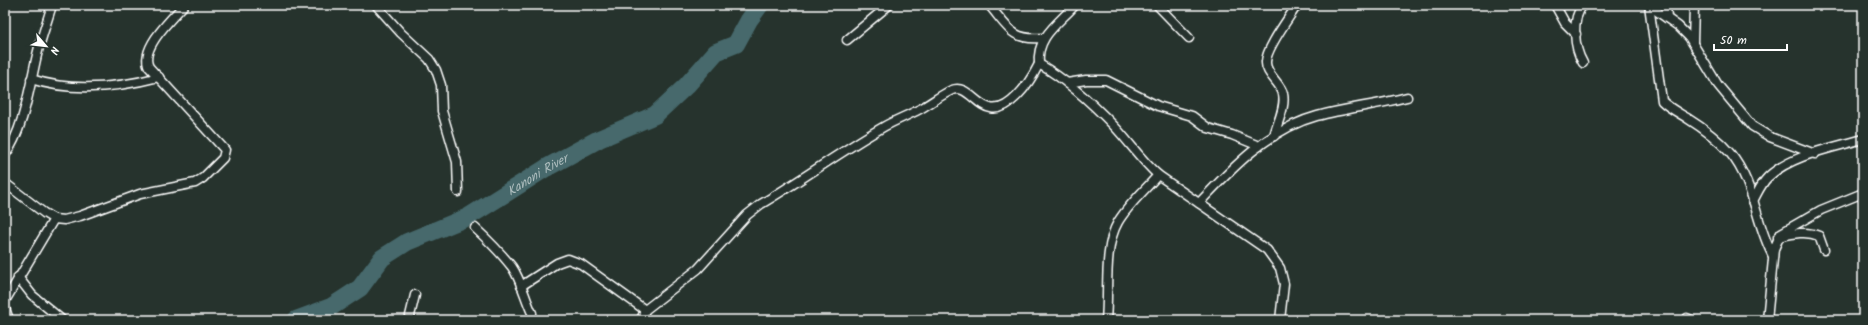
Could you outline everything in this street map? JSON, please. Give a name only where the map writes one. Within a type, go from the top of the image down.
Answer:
[{"type":"street","points":[[5,156],[14,142],[37,54],[52,5]]},
{"type":"street","points":[[5,183],[54,219],[64,220],[80,216],[140,194],[195,183],[203,178],[224,156],[224,148],[149,67],[146,60],[147,54],[160,33],[184,5]]},
{"type":"street","points":[[376,5],[401,33],[429,59],[436,70],[441,84],[441,102],[444,116],[457,162],[458,192]]},
{"type":"street","points":[[847,40],[889,5]]},
{"type":"street","points":[[989,5],[1012,33],[1024,38],[1043,38]]},
{"type":"street","points":[[643,319],[644,310],[698,269],[752,211],[885,126],[920,109],[957,88],[964,90],[984,106],[994,109],[1003,107],[1025,88],[1034,76],[1039,64],[1038,54],[1043,38],[1075,5]]},
{"type":"street","points":[[1156,5],[1189,38]]},
{"type":"street","points":[[1274,136],[1283,103],[1283,93],[1266,66],[1266,60],[1273,44],[1297,5]]},
{"type":"street","points":[[1555,5],[1565,23],[1576,34]]},
{"type":"street","points":[[1583,5],[1577,14],[1576,34],[1577,50],[1583,63]]},
{"type":"street","points":[[1649,5],[1678,26],[1693,43],[1718,84],[1752,126],[1770,137],[1815,154]]},
{"type":"street","points":[[1649,5],[1662,101],[1712,135],[1730,153],[1742,169],[1753,201],[1759,225],[1773,256]]},
{"type":"street","points":[[1666,5],[1666,18]]},
{"type":"street","points":[[1693,43],[1694,5]]},
{"type":"street","points":[[1039,64],[1054,72],[1116,128],[1144,163],[1158,175],[1267,250],[1280,268],[1284,284],[1280,320]]},
{"type":"street","points":[[31,79],[47,84],[90,88],[139,82],[159,77]]},
{"type":"street","points":[[1067,84],[1091,79],[1106,80],[1158,106],[1192,116],[1208,128],[1232,135],[1259,146]]},
{"type":"street","points":[[1199,203],[1224,176],[1259,146],[1283,129],[1317,116],[1407,97]]},
{"type":"street","points":[[1753,201],[1761,185],[1778,169],[1791,162],[1863,139]]},
{"type":"street","points":[[1106,320],[1107,277],[1111,244],[1117,223],[1158,175]]},
{"type":"street","points":[[1767,320],[1773,256],[1778,237],[1781,233],[1802,220],[1863,193]]},
{"type":"street","points":[[5,301],[54,219]]},
{"type":"street","points":[[474,228],[490,242],[512,267],[522,286],[532,313]]},
{"type":"street","points":[[1778,237],[1801,233],[1815,234],[1819,236],[1824,250]]},
{"type":"street","points":[[522,286],[557,263],[572,260],[581,264],[644,310]]},
{"type":"street","points":[[18,277],[32,295],[62,320]]},
{"type":"street","points":[[409,320],[415,295]]},
{"type":"street","points":[[5,308],[9,320]]},
{"type":"waterway","name":"Kanoni River","points":[[296,320],[331,307],[360,288],[382,258],[407,242],[468,217],[546,168],[599,139],[655,115],[687,85],[716,52],[736,44],[749,20],[760,5]]}]
